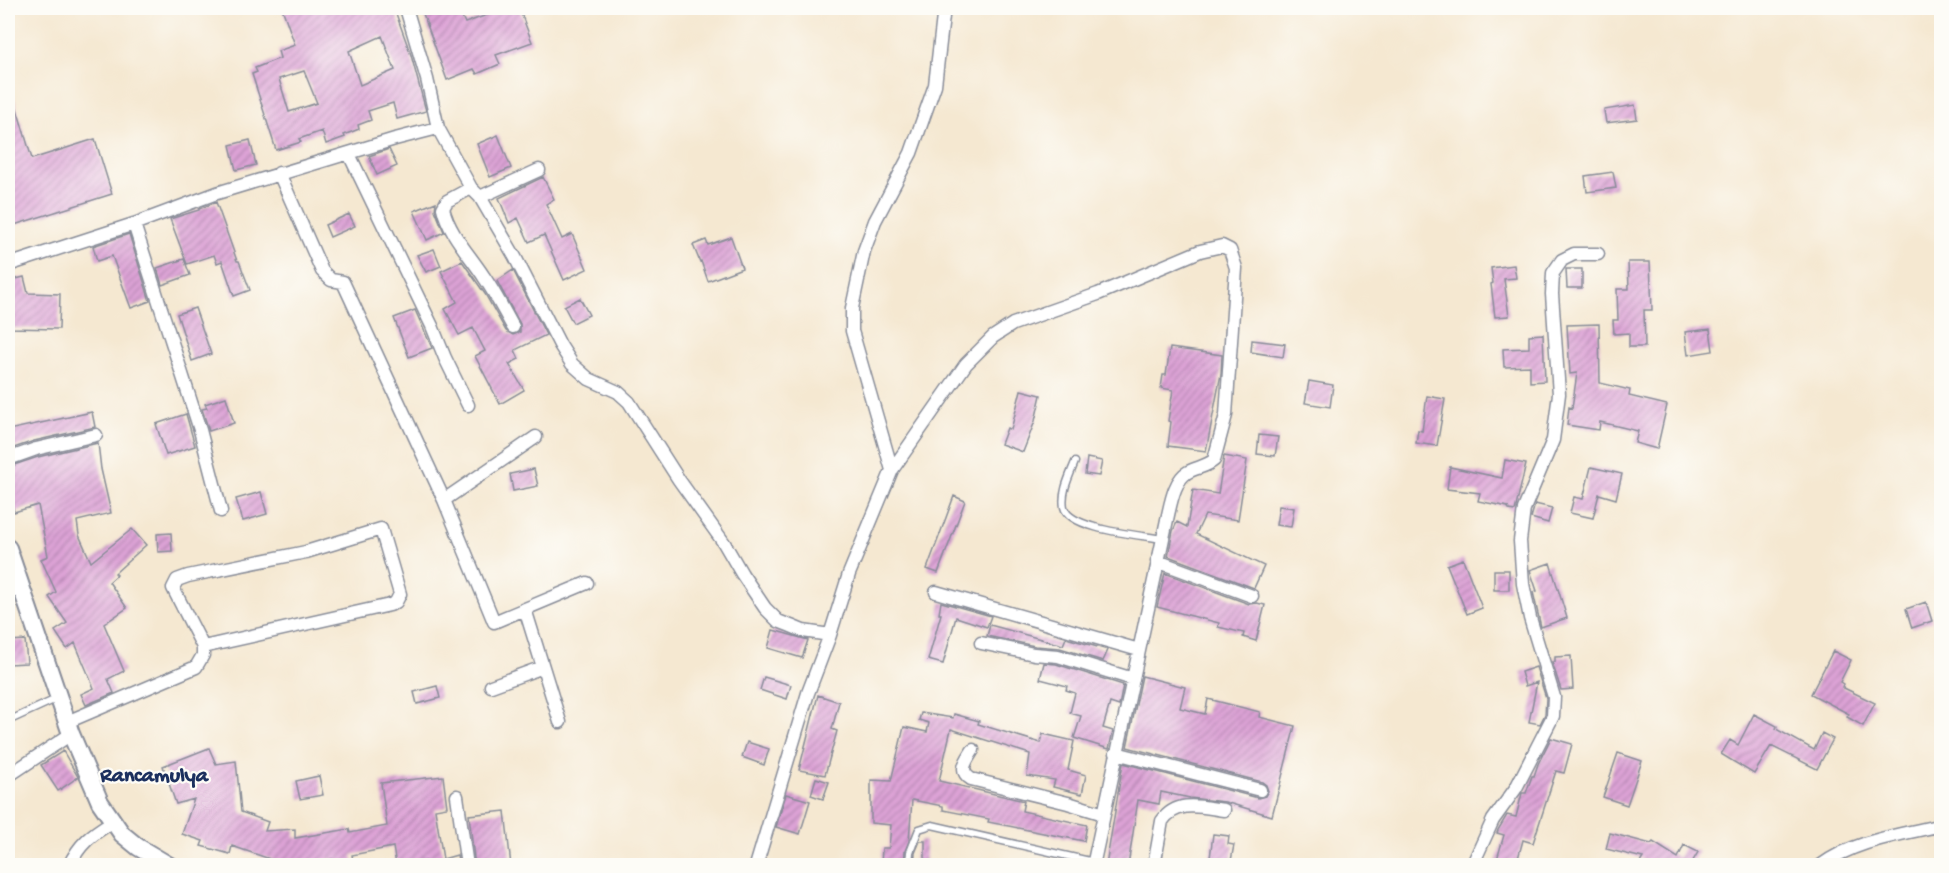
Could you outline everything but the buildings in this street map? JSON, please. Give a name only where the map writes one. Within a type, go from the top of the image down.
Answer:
[{"type":"main road","points":[[8,548],[14,591],[100,802],[122,834],[138,848],[170,866]]},
{"type":"street","points":[[406,8],[427,79],[438,128],[515,257],[572,364],[589,378],[618,392],[629,402],[765,608],[778,621],[790,626],[803,631],[830,635]]},
{"type":"street","points":[[892,470],[852,332],[852,308],[864,251],[875,221],[911,153],[935,85],[944,8]]},
{"type":"street","points":[[8,265],[134,224],[217,193],[438,128]]},
{"type":"street","points":[[349,154],[468,405]]},
{"type":"street","points":[[513,327],[444,215],[443,208],[447,201],[539,170]]},
{"type":"street","points":[[279,174],[322,271],[331,280],[343,282],[444,500],[494,622],[587,583]]},
{"type":"street","points":[[134,224],[200,430],[221,511]]},
{"type":"street","points":[[756,866],[808,693],[830,635],[849,574],[892,470],[966,364],[1004,329],[1019,321],[1098,294],[1200,251],[1222,246],[1230,250],[1236,268],[1226,415],[1214,460],[1208,465],[1187,472],[1174,493],[1157,561],[1093,864]]},
{"type":"street","points":[[1472,866],[1493,820],[1516,788],[1553,716],[1554,697],[1530,618],[1523,584],[1520,541],[1524,509],[1553,440],[1559,394],[1552,294],[1553,273],[1562,260],[1574,254],[1598,254]]},
{"type":"street","points":[[8,459],[36,449],[96,435]]},
{"type":"street","points":[[444,500],[536,437]]},
{"type":"street","points":[[8,776],[69,728],[196,667],[202,656],[203,647],[173,588],[177,580],[306,552],[381,529],[400,594],[396,602],[203,647]]},
{"type":"street","points":[[1157,561],[1252,596]]},
{"type":"street","points":[[936,592],[1139,650]]},
{"type":"street","points":[[525,609],[560,722]]},
{"type":"street","points":[[981,643],[1034,654],[1058,656],[1133,679]]},
{"type":"street","points":[[491,686],[543,667]]},
{"type":"street","points":[[973,750],[963,769],[972,780],[1104,814]]},
{"type":"street","points":[[1116,753],[1260,789]]},
{"type":"street","points":[[457,796],[467,866]]},
{"type":"street","points":[[1154,866],[1162,821],[1175,808],[1185,805],[1224,810]]},
{"type":"street","points":[[69,866],[80,845],[93,833],[112,822]]},
{"type":"street","points":[[1820,866],[1833,856],[1855,845],[1941,825]]},
{"type":"lane","points":[[1075,462],[1066,486],[1064,507],[1070,517],[1088,527],[1162,539]]},
{"type":"lane","points":[[8,721],[59,698]]},
{"type":"lane","points":[[909,866],[915,836],[919,829],[932,825],[1093,864]]},
{"type":"district","name":"Rancamulya","points":[[154,777]]}]
